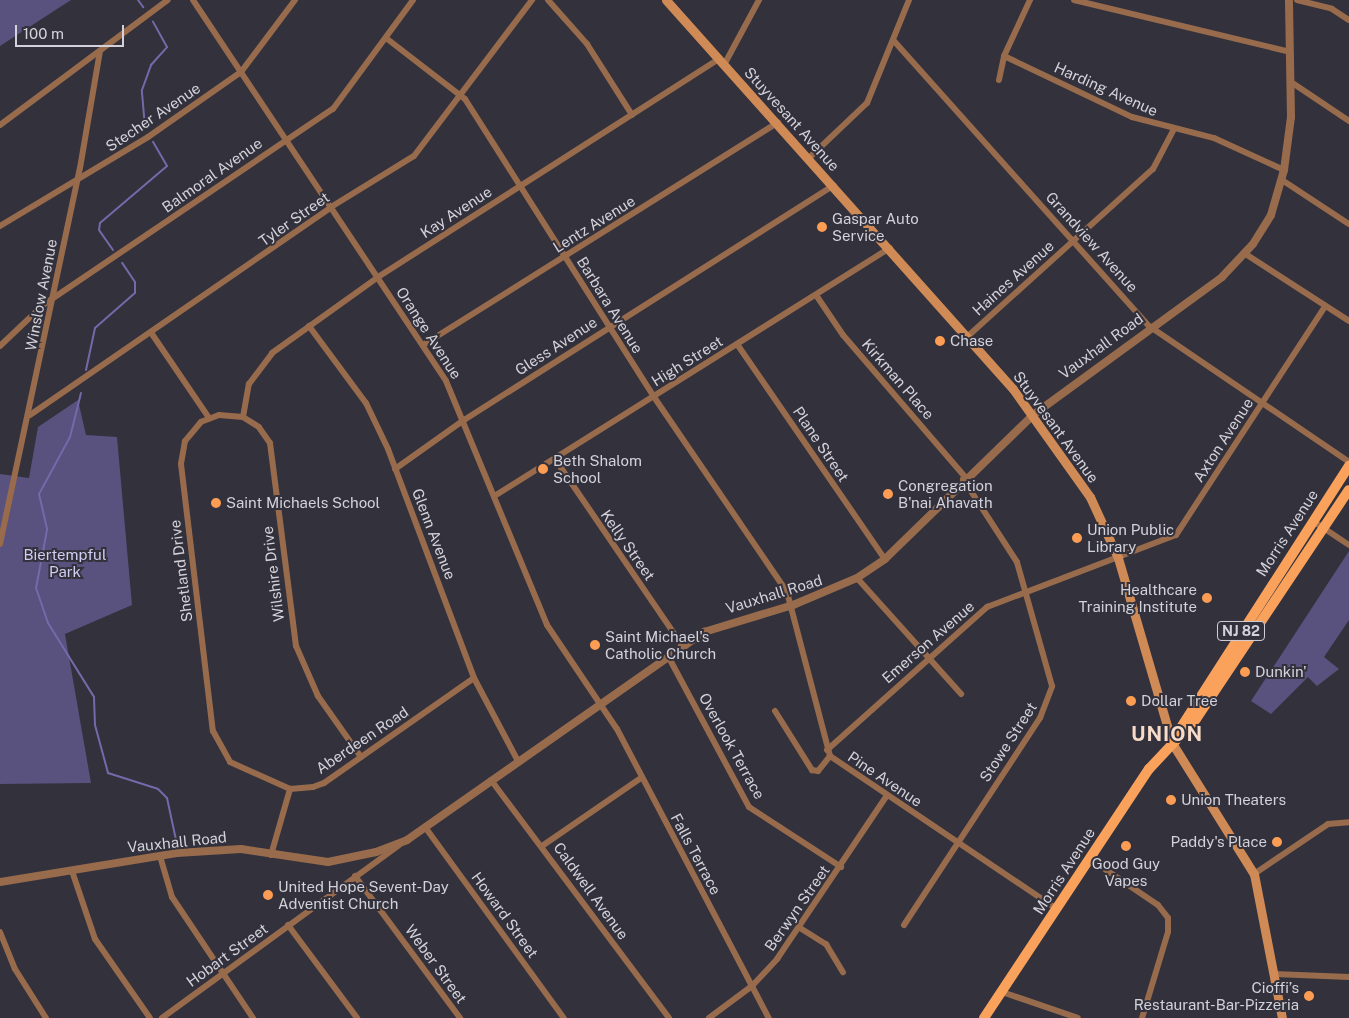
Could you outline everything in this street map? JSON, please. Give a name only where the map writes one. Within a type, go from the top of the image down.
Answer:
[{"type":"main road","name":"Stuyvesant Avenue","points":[[666,0],[778,122],[968,336],[1033,415],[1090,497],[1118,558],[1172,743],[1254,874],[1282,1018]]},
{"type":"main road","name":"Morris Avenue","points":[[1172,743],[1349,466]]},
{"type":"main road","name":"Morris Avenue","points":[[984,1018],[1149,769],[1196,719],[1349,490]]},
{"type":"street","points":[[0,126],[168,0]]},
{"type":"street","name":"Orange Avenue","points":[[193,0],[423,346],[464,420],[496,495],[546,626],[600,702]]},
{"type":"street","name":"Stecher Avenue","points":[[0,226],[78,181],[241,72],[295,0]]},
{"type":"street","name":"Balmoral Avenue","points":[[0,346],[52,299],[336,105],[413,0]]},
{"type":"street","name":"Tyler Street","points":[[30,415],[152,334],[331,208],[414,156],[532,0]]},
{"type":"street","points":[[548,0],[587,44],[632,115]]},
{"type":"street","points":[[722,62],[759,0]]},
{"type":"street","points":[[809,158],[868,103],[894,41],[908,0]]},
{"type":"street","points":[[999,80],[1004,56],[1030,0]]},
{"type":"street","points":[[1074,0],[1290,52]]},
{"type":"street","name":"Vauxhall Road","points":[[0,882],[160,856],[241,849],[271,855],[328,862],[356,858],[406,840],[682,645],[732,620],[793,605],[857,578],[885,558],[964,478],[1033,415],[1222,277],[1244,253],[1271,215],[1284,170],[1291,82],[1289,0]]},
{"type":"street","points":[[1298,0],[1332,9],[1349,20]]},
{"type":"street","name":"Barbara Avenue","points":[[386,38],[460,94],[608,327],[793,605]]},
{"type":"street","name":"Grandview Avenue","points":[[894,41],[1151,327],[1349,462]]},
{"type":"street","name":"Winslow Avenue","points":[[0,544],[30,415],[52,299],[78,181],[100,51]]},
{"type":"street","name":"Harding Avenue","points":[[1004,56],[1132,117],[1230,143],[1284,170]]},
{"type":"street","name":"Kay Avenue","points":[[243,417],[246,392],[257,370],[309,326],[378,277],[520,186],[632,115],[722,62]]},
{"type":"street","points":[[1291,82],[1349,121]]},
{"type":"street","name":"Lentz Avenue","points":[[423,346],[778,122]]},
{"type":"street","name":"Haines Avenue","points":[[968,336],[1153,169],[1174,129]]},
{"type":"street","points":[[1282,180],[1349,224]]},
{"type":"street","name":"Gless Avenue","points":[[395,469],[464,420],[834,185]]},
{"type":"street","name":"High Street","points":[[496,495],[890,248]]},
{"type":"street","points":[[1244,253],[1349,321]]},
{"type":"street","name":"Kirkman Place","points":[[816,295],[843,335],[964,478]]},
{"type":"street","name":"Axton Avenue","points":[[1118,558],[1176,535],[1325,306]]},
{"type":"street","name":"Glenn Avenue","points":[[309,326],[366,403],[395,469],[474,678],[518,761]]},
{"type":"street","points":[[152,334],[209,418],[243,417]]},
{"type":"street","name":"Plane Street","points":[[737,344],[885,558]]},
{"type":"street","name":"Wilshire Drive","points":[[243,417],[259,427],[271,446],[292,627],[302,664],[318,696],[361,757]]},
{"type":"street","name":"Shetland Drive","points":[[209,418],[190,432],[181,464],[214,737],[226,757],[239,769],[290,789]]},
{"type":"street","name":"Kelly Street","points":[[555,459],[682,645]]},
{"type":"street","name":"Stowe Street","points":[[904,925],[1049,702],[1050,667],[1027,591],[1001,531],[964,478]]},
{"type":"street","points":[[1313,521],[1349,545]]},
{"type":"street","name":"Emerson Avenue","points":[[775,710],[812,770],[818,771],[828,753],[928,657],[980,612],[1027,591],[1118,558]]},
{"type":"street","points":[[857,578],[962,694]]},
{"type":"street","name":"Pine Avenue","points":[[793,605],[828,753],[887,795],[1057,908]]},
{"type":"street","name":"Overlook Terrace","points":[[668,656],[749,807],[841,867]]},
{"type":"street","name":"Aberdeen Road","points":[[290,789],[304,790],[324,783],[474,678]]},
{"type":"street","name":"Falls Terrace","points":[[600,702],[769,1018]]},
{"type":"street","points":[[542,846],[641,778]]},
{"type":"street","name":"Caldwell Avenue","points":[[491,780],[669,1018]]},
{"type":"street","points":[[271,855],[290,789]]},
{"type":"street","name":"Berwyn Street","points":[[709,1018],[752,986],[800,928],[887,795]]},
{"type":"street","points":[[1254,874],[1328,824],[1349,822]]},
{"type":"street","name":"Howard Street","points":[[425,827],[564,1018]]},
{"type":"street","name":"Hobart Street","points":[[162,1018],[406,840]]},
{"type":"street","points":[[160,856],[172,897],[221,975],[253,1018]]},
{"type":"street","points":[[1090,858],[1158,905],[1168,918],[1168,932],[1142,1018]]},
{"type":"street","points":[[72,870],[95,939],[150,1018]]},
{"type":"street","name":"Weber Street","points":[[355,876],[460,1018]]},
{"type":"street","points":[[288,925],[357,1018]]},
{"type":"street","points":[[800,928],[826,944],[843,972]]},
{"type":"street","points":[[0,932],[8,954],[46,1018]]},
{"type":"street","points":[[0,954],[8,954]]},
{"type":"street","points":[[1274,974],[1349,977]]},
{"type":"street","points":[[1002,992],[1078,1018]]},
{"type":"green space","points":[[0,0],[71,0],[0,46]]},
{"type":"green space","name":"Biertempful Park","points":[[78,400],[86,435],[117,437],[132,605],[65,634],[91,783],[0,784],[0,474],[29,478],[38,427]]},
{"type":"green space","points":[[1349,551],[1349,620],[1324,657],[1339,669],[1317,686],[1308,677],[1271,714],[1251,701]]},
{"type":"waterway","points":[[138,0],[143,7]]},
{"type":"waterway","points":[[145,127],[142,90],[151,65],[167,47],[153,22]]},
{"type":"waterway","points":[[113,250],[99,230],[100,223],[167,166],[153,142]]},
{"type":"waterway","points":[[86,370],[95,328],[135,293],[135,282],[122,263]]},
{"type":"waterway","points":[[81,393],[70,437],[39,494],[47,530],[36,588],[48,623],[94,697],[95,725],[108,773],[158,789],[167,798],[176,840]]},
{"type":"place","name":"Gaspar Auto Service","points":[[822,227]]},
{"type":"place","name":"Chase","points":[[940,341]]},
{"type":"place","name":"Beth Shalom School","points":[[543,469]]},
{"type":"place","name":"Congregation B'nai Ahavath","points":[[888,494]]},
{"type":"place","name":"Saint Michaels School","points":[[216,503]]},
{"type":"place","name":"Union Public Library","points":[[1077,538]]},
{"type":"place","name":"Healthcare Training Institute","points":[[1207,598]]},
{"type":"place","name":"Saint Michael's Catholic Church","points":[[595,645]]},
{"type":"place","name":"Dunkin'","points":[[1245,672]]},
{"type":"place","name":"Dollar Tree","points":[[1131,701]]},
{"type":"place","name":"Union Theaters","points":[[1171,800]]},
{"type":"place","name":"Paddy's Place","points":[[1277,842]]},
{"type":"place","name":"Good Guy Vapes","points":[[1126,846]]},
{"type":"place","name":"United Hope Sevent-Day Adventist Church","points":[[268,895]]},
{"type":"place","name":"Cioffi’s Restaurant-Bar-Pizzeria","points":[[1309,996]]},
{"type":"district","name":"UNION","points":[[1167,734]]}]
